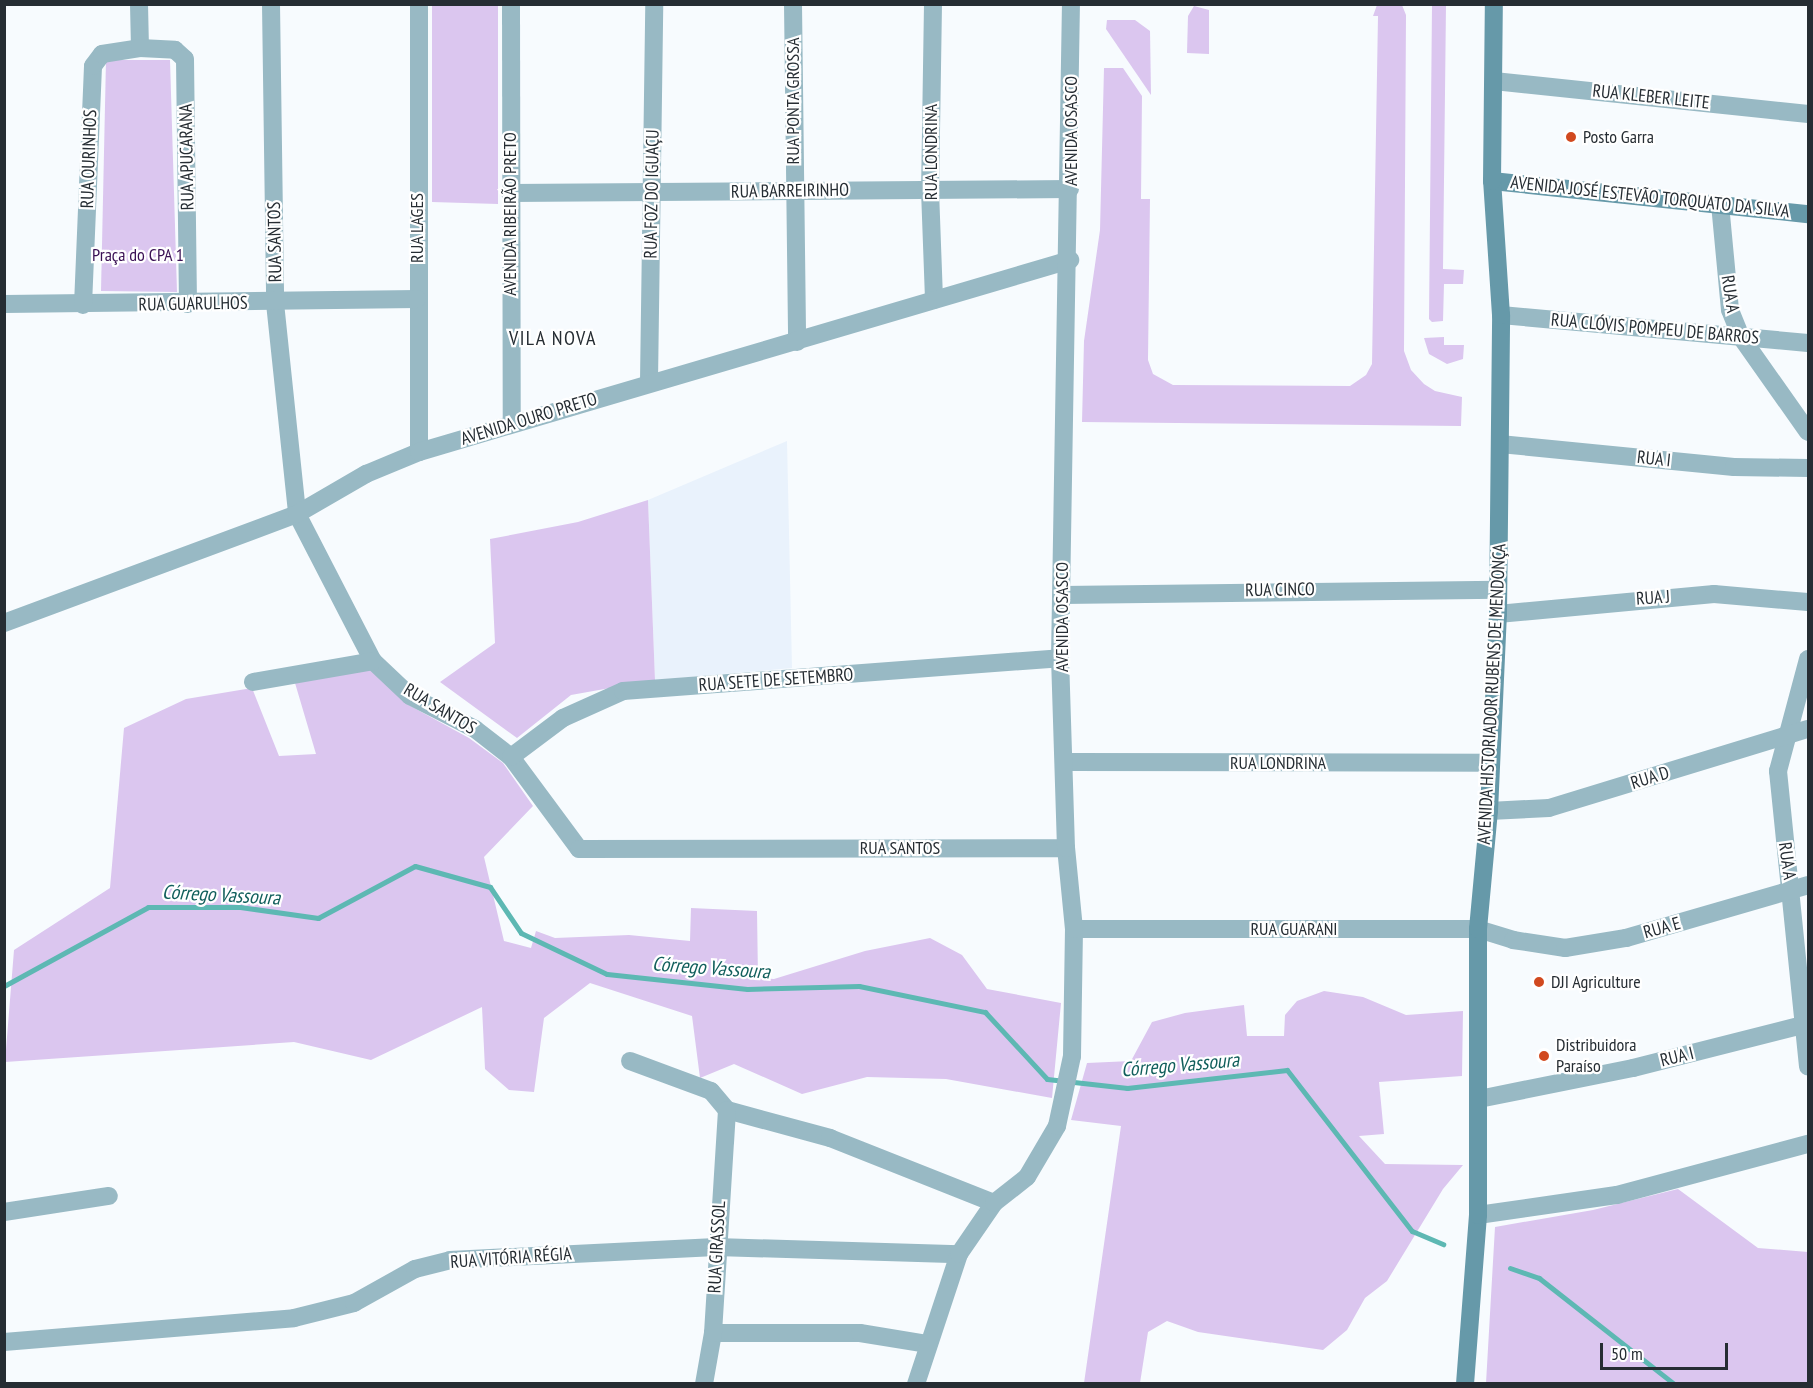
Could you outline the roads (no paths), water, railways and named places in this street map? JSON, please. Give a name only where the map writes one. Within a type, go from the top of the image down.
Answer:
[{"type":"main road","name":"AVENIDA HISTORIADOR RUBENS DE MENDONÇA","points":[[1465,1383],[1478,1215],[1478,929],[1489,811],[1498,614],[1501,315],[1492,181],[1494,4]]},
{"type":"main road","name":"AVENIDA JOSÉ ESTEVÃO TORQUATO DA SILVA","points":[[1492,181],[1809,213]]},
{"type":"street","points":[[140,4],[140,48]]},
{"type":"street","name":"RUA SANTOS","points":[[271,4],[275,303],[297,514],[373,661],[410,696],[475,729],[511,757],[579,849],[1066,848]]},
{"type":"street","name":"RUA LAGES","points":[[419,4],[417,299],[420,452]]},
{"type":"street","name":"AVENIDA RIBEIRÃO PRETO","points":[[511,4],[512,423]]},
{"type":"street","name":"RUA FOZ DO IGUAÇU","points":[[649,382],[654,4]]},
{"type":"street","name":"RUA PONTA GROSSA","points":[[793,4],[793,191],[797,342]]},
{"type":"street","name":"RUA LONDRINA","points":[[933,4],[930,190],[934,300]]},
{"type":"street","name":"AVENIDA OSASCO","points":[[916,1383],[958,1254],[994,1203],[1027,1177],[1057,1126],[1069,1070],[1074,1017],[1074,929],[1066,848],[1066,762],[1060,658],[1070,260],[1071,4]]},
{"type":"street","name":"RUA APUCARANA","points":[[140,48],[175,50],[185,59],[188,304]]},
{"type":"street","name":"RUA OURINHOS","points":[[83,305],[93,66],[102,54],[140,48]]},
{"type":"street","name":"RUA KLEBER LEITE","points":[[1494,81],[1809,114]]},
{"type":"street","name":"RUA BARREIRINHO","points":[[510,193],[1070,189]]},
{"type":"street","name":"RUA A","points":[[1720,204],[1730,310],[1741,337],[1809,432]]},
{"type":"street","name":"AVENIDA OURO PRETO","points":[[4,624],[297,514],[366,474],[420,452],[649,382],[797,342],[1070,260]]},
{"type":"street","name":"RUA GUARULHOS","points":[[4,304],[275,303],[417,299]]},
{"type":"street","name":"RUA CLÓVIS POMPEU DE BARROS","points":[[1501,315],[1809,343]]},
{"type":"street","name":"RUA I","points":[[1500,444],[1734,467],[1809,468]]},
{"type":"street","name":"RUA CINCO","points":[[1062,595],[1498,590]]},
{"type":"street","name":"RUA J","points":[[1498,614],[1714,594],[1809,602]]},
{"type":"street","name":"RUA SETE DE SETEMBRO","points":[[511,757],[563,718],[623,691],[1060,658]]},
{"type":"street","name":"RUA A","points":[[1809,659],[1778,771],[1779,807],[1800,888],[1803,1025],[1809,1066]]},
{"type":"street","points":[[253,682],[373,661]]},
{"type":"street","name":"RUA D","points":[[1489,811],[1549,808],[1809,729]]},
{"type":"street","name":"RUA LONDRINA","points":[[1066,762],[1491,764]]},
{"type":"street","name":"RUA E","points":[[1513,940],[1565,948],[1626,938],[1800,888]]},
{"type":"street","name":"RUA GUARANI","points":[[1074,929],[1478,929],[1513,940]]},
{"type":"street","name":"RUA I","points":[[1479,1099],[1633,1068],[1803,1025]]},
{"type":"street","points":[[630,1061],[711,1090],[728,1110],[830,1138],[994,1203]]},
{"type":"street","name":"RUA GIRASSOL","points":[[704,1383],[713,1333],[716,1247],[728,1110]]},
{"type":"street","points":[[1478,1215],[1617,1195],[1809,1144]]},
{"type":"street","points":[[4,1212],[109,1196]]},
{"type":"street","name":"RUA VITÓRIA RÉGIA","points":[[4,1342],[294,1318],[354,1303],[415,1269],[450,1260],[716,1247],[958,1254]]},
{"type":"street","points":[[713,1333],[860,1334],[928,1344]]},
{"type":"waterway","name":"Córrego Vassoura","points":[[4,986],[148,907],[240,907],[318,918],[415,866],[490,887],[521,933],[607,974],[747,989],[859,986],[985,1012],[1047,1079],[1127,1088],[1287,1070],[1412,1231],[1443,1244]]},
{"type":"waterway","name":"Córrego Vassoura","points":[[1510,1268],[1539,1278],[1674,1384]]},
{"type":"place","name":"Posto Garra","points":[[1571,137]]},
{"type":"place","name":"DJI Agriculture","points":[[1539,982]]},
{"type":"place","name":"Distribuidora Paraíso","points":[[1544,1056]]},
{"type":"district","name":"VILA NOVA","points":[[553,338]]},
{"type":"park label","name":"Praça do CPA 1","points":[[138,255]]}]
